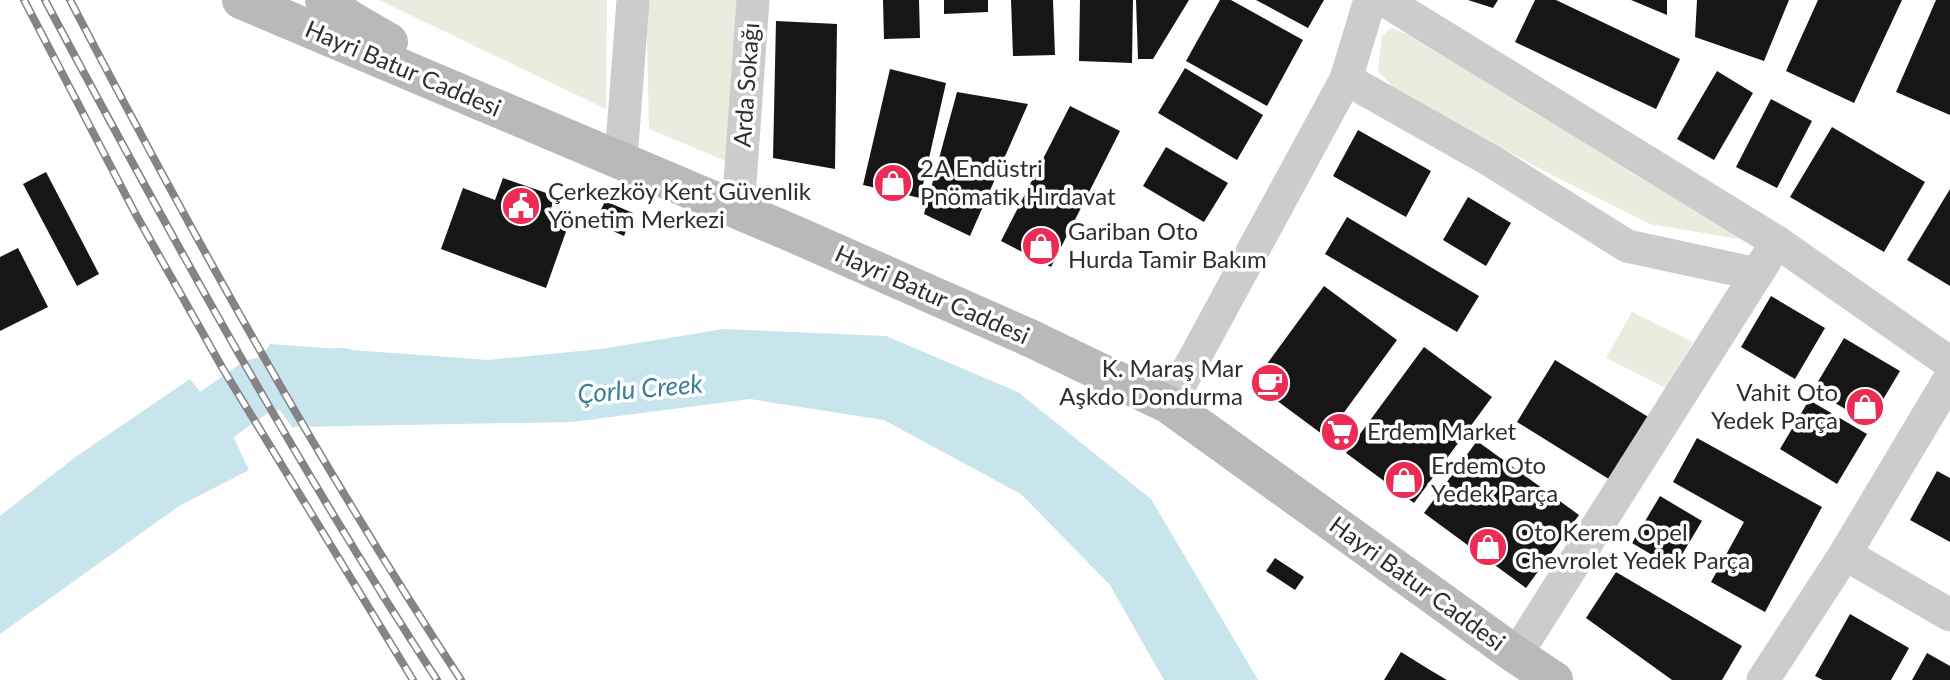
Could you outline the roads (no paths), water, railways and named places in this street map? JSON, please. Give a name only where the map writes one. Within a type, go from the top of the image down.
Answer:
[{"type":"main road","name":"Hayri Batur Caddesi","points":[[241,0],[527,122],[621,159],[1032,339],[1169,405],[1516,655],[1555,680]]},
{"type":"main road","name":"Hayri Batur Caddesi","points":[[324,0],[351,20],[527,122]]},
{"type":"street","points":[[621,159],[634,0]]},
{"type":"street","name":"Arda Sokağı","points":[[738,211],[753,0]]},
{"type":"street","points":[[1169,405],[1346,79],[1370,0]]},
{"type":"street","points":[[1384,0],[1777,242],[1950,363]]},
{"type":"street","points":[[1346,79],[1493,162],[1627,246],[1756,274]]},
{"type":"street","points":[[1516,655],[1777,242]]},
{"type":"street","points":[[1763,680],[1845,554],[1950,378]]},
{"type":"street","points":[[1845,554],[1950,615]]},
{"type":"water","points":[[724,329],[886,336],[1018,392],[1151,499],[1258,680],[1164,680],[1110,585],[1021,494],[884,420],[750,399],[572,422],[292,427],[268,394],[264,353],[270,344],[488,360],[601,349]]},
{"type":"water","points":[[190,379],[230,430],[249,470],[179,506],[0,634],[0,516],[74,458]]},
{"type":"waterway","name":"Çorlu Creek","points":[[154,459],[256,387],[285,380],[342,376]]},
{"type":"railway","points":[[24,0],[135,213],[223,369],[413,680]]},
{"type":"railway","points":[[45,0],[138,173],[283,430],[437,680]]},
{"type":"railway","points":[[70,0],[257,345],[356,514],[461,680]]},
{"type":"place","name":"2A Endüstri Pnömatik Hırdavat","points":[[893,183]]},
{"type":"place","name":"Çerkezköy Kent Güvenlik Yönetim Merkezi","points":[[521,206]]},
{"type":"place","name":"Gariban Oto Hurda Tamir Bakım","points":[[1041,246]]},
{"type":"place","name":"K. Maraş Mar Aşkdo Dondurma","points":[[1270,383]]},
{"type":"place","name":"Vahit Oto Yedek Parça","points":[[1865,407]]},
{"type":"place","name":"Erdem Market","points":[[1340,432]]},
{"type":"place","name":"Erdem Oto Yedek Parça","points":[[1404,480]]},
{"type":"place","name":"Oto Kerem Opel Chevrolet Yedek Parça","points":[[1488,547]]}]
